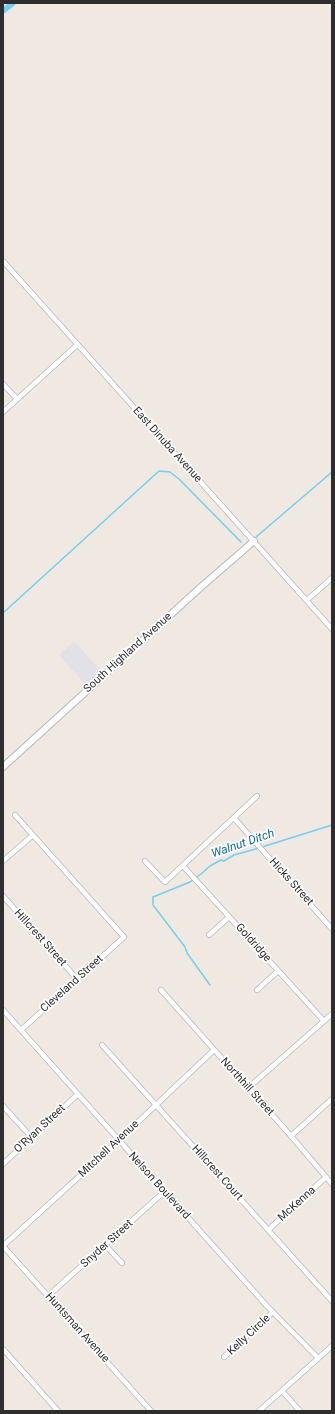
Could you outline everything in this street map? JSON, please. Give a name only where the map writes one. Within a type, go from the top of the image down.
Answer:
[{"type":"street","name":"East Dinuba Avenue","points":[[3,261],[332,629]]},
{"type":"street","points":[[3,412],[77,345]]},
{"type":"street","points":[[3,384],[17,399]]},
{"type":"street","name":"South Highland Avenue","points":[[3,767],[195,592],[254,541]]},
{"type":"street","points":[[307,600],[332,578]]},
{"type":"street","points":[[145,861],[165,882],[257,796]]},
{"type":"street","points":[[3,861],[33,835],[14,815]]},
{"type":"street","name":"Hicks Street","points":[[234,818],[332,929]]},
{"type":"street","name":"Cleveland Street","points":[[21,1030],[124,937],[33,835]]},
{"type":"street","name":"Goldridge","points":[[183,866],[323,1020]]},
{"type":"street","name":"Hillcrest Street","points":[[3,896],[77,979]]},
{"type":"street","points":[[208,935],[229,917]]},
{"type":"street","points":[[256,990],[278,971]]},
{"type":"street","name":"Northhill Street","points":[[161,990],[332,1184]]},
{"type":"street","name":"Nelson Boulevard","points":[[3,1010],[273,1312],[318,1358]]},
{"type":"street","points":[[248,1088],[323,1020],[332,1014]]},
{"type":"street","name":"Hillcrest Court","points":[[102,1045],[332,1301]]},
{"type":"street","name":"Mitchell Avenue","points":[[3,1246],[119,1140],[214,1050]]},
{"type":"street","name":"O'Ryan Street","points":[[3,1164],[78,1094]]},
{"type":"street","points":[[291,1136],[332,1099]]},
{"type":"street","points":[[3,1106],[32,1138]]},
{"type":"street","name":"McKenna","points":[[268,1230],[326,1177]]},
{"type":"street","name":"Snyder Street","points":[[48,1296],[165,1191]]},
{"type":"street","points":[[105,1244],[122,1264]]},
{"type":"street","name":"Huntsman Avenue","points":[[3,1246],[151,1411]]},
{"type":"street","name":"Kelly Circle","points":[[224,1357],[273,1312]]},
{"type":"street","points":[[259,1411],[332,1346]]},
{"type":"street","points":[[3,1349],[58,1411]]},
{"type":"street","points":[[282,1391],[300,1411]]},
{"type":"shaded area","points":[[74,641],[102,672],[87,686],[59,655]]},
{"type":"waterway","points":[[3,11],[13,3]]},
{"type":"waterway","points":[[3,613],[159,471],[170,472],[179,479],[241,542]]},
{"type":"waterway","points":[[256,537],[332,472]]},
{"type":"waterway","name":"Walnut Ditch","points":[[262,847],[332,825]]},
{"type":"waterway","name":"Walnut Ditch","points":[[210,985],[187,953],[185,947],[153,905],[153,897],[190,882],[210,866],[221,860],[224,861],[234,855],[259,848]]}]
